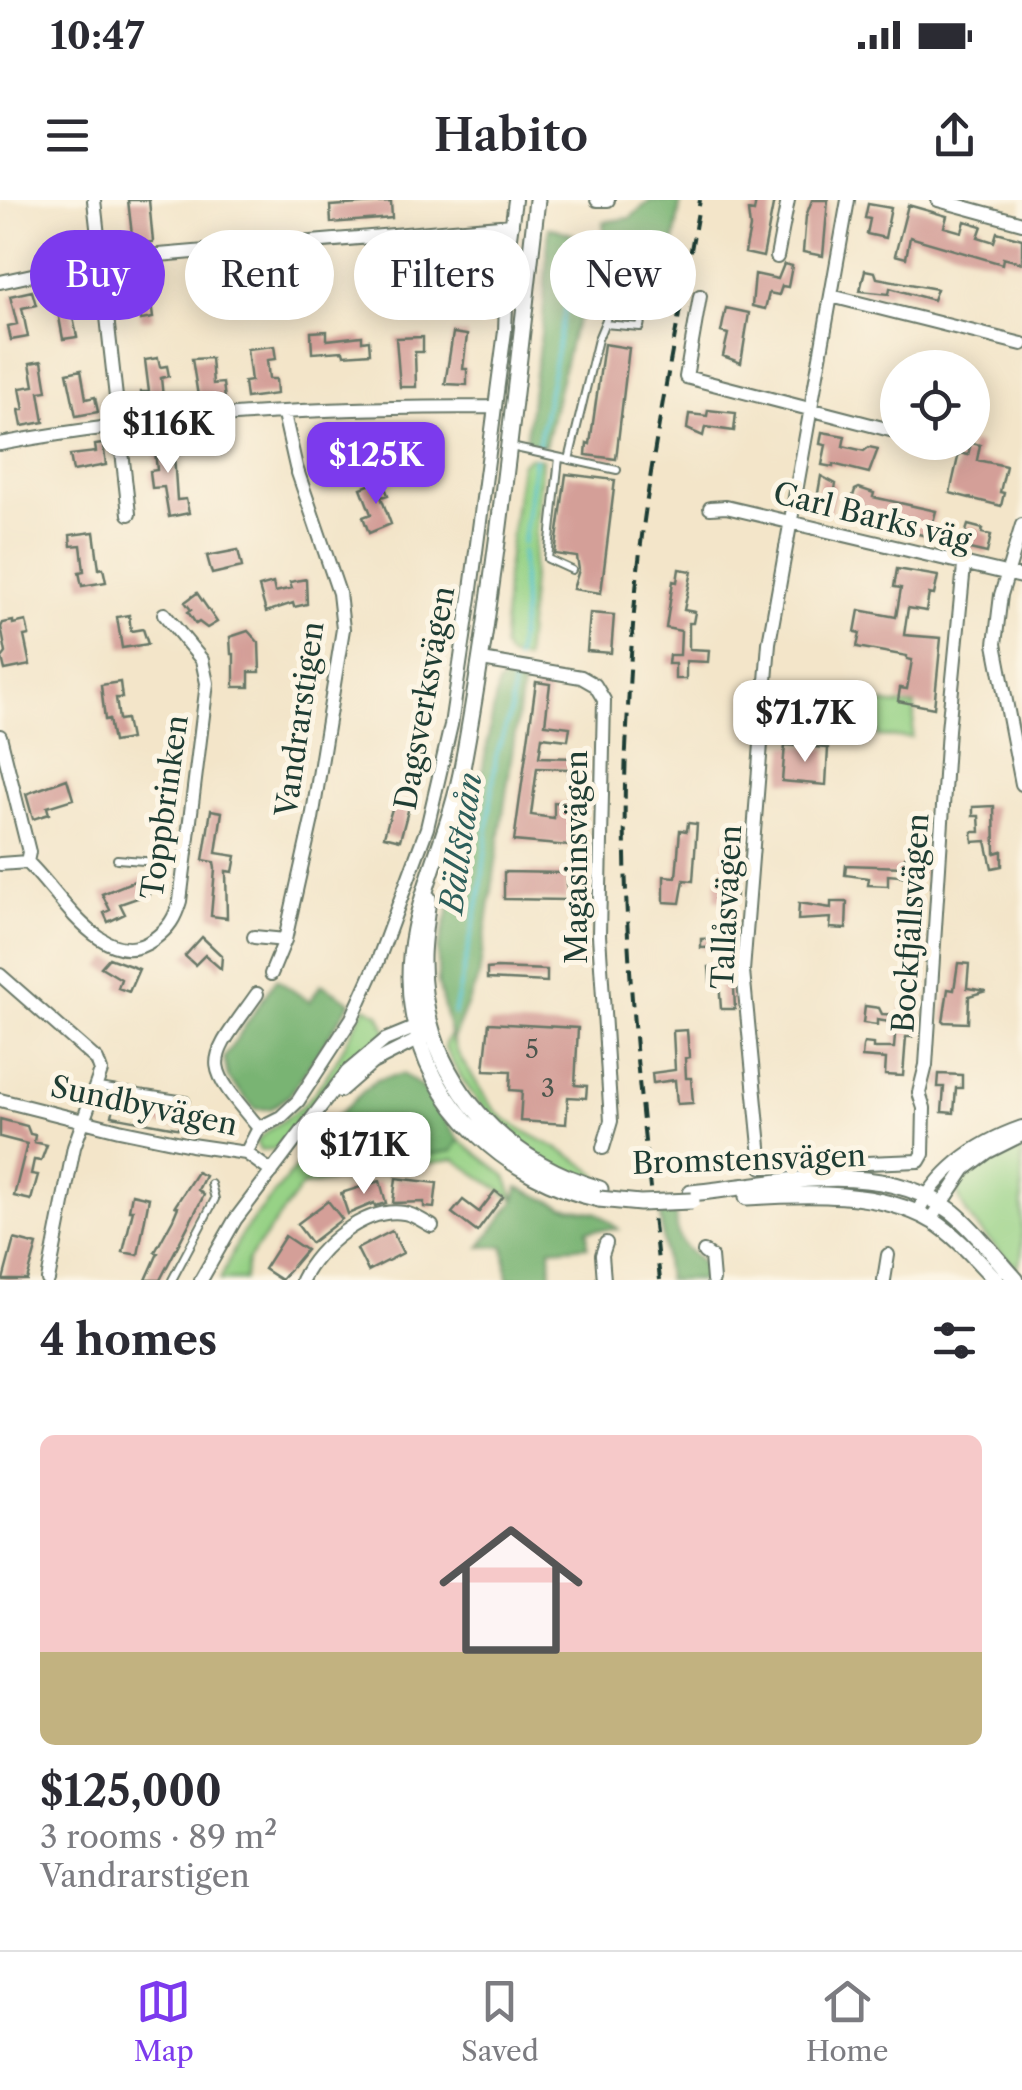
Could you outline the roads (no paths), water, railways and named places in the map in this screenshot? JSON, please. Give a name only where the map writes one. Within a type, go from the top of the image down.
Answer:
[{"type":"street","points":[[94,200],[97,230]]},
{"type":"street","name":"Dagsverksvägen","points":[[246,1152],[259,1128],[298,1101],[352,1018],[378,963],[427,828],[451,725],[505,330],[516,200]]},
{"type":"street","name":"Bromstensvägen","points":[[537,200],[482,660],[462,770],[429,883],[416,910],[411,949],[412,1002],[424,1030],[455,1085],[484,1124],[551,1172],[600,1194],[860,1199],[895,1204],[924,1217],[993,1269],[1016,1280]]},
{"type":"street","points":[[597,200],[608,200]]},
{"type":"street","points":[[777,257],[788,200]]},
{"type":"street","name":"Tallåsvägen","points":[[848,200],[769,642],[744,959],[762,1167],[918,1161]]},
{"type":"street","points":[[938,200],[1022,224]]},
{"type":"street","points":[[165,255],[512,226]]},
{"type":"street","points":[[0,282],[30,275]]},
{"type":"street","points":[[700,296],[686,377],[880,428]]},
{"type":"street","points":[[831,296],[1022,344]]},
{"type":"street","points":[[107,320],[129,514]]},
{"type":"street","points":[[0,444],[119,426],[420,407],[493,407]]},
{"type":"street","name":"Vandrarstigen","points":[[271,974],[285,940],[312,819],[342,628],[339,593],[296,467],[284,414]]},
{"type":"street","name":"Carl Barks väg","points":[[710,508],[726,507],[1022,578]]},
{"type":"street","points":[[1022,525],[1007,574],[995,644],[1022,784]]},
{"type":"street","name":"Bockfjällsvägen","points":[[918,1161],[923,1154],[924,1108],[919,1093],[926,1065],[948,730],[964,566]]},
{"type":"street","name":"Toppbrinken","points":[[27,862],[100,941],[124,949],[149,943],[175,919],[207,683],[202,660],[164,614]]},
{"type":"street","name":"Magasinsvägen","points":[[482,660],[581,676],[595,685],[604,700],[598,935],[611,1121],[604,1148]]},
{"type":"street","points":[[0,736],[29,852],[27,862],[0,864]]},
{"type":"street","points":[[253,942],[285,940]]},
{"type":"street","points":[[0,975],[97,1060],[101,1070],[74,1147],[48,1280]]},
{"type":"street","points":[[257,994],[216,1051],[216,1064],[229,1093],[259,1128]]},
{"type":"street","points":[[201,1280],[222,1239],[322,1105],[372,1063],[424,1030]]},
{"type":"street","name":"Sundbyvägen","points":[[0,1100],[191,1146],[246,1152],[272,1172]]},
{"type":"street","points":[[924,1217],[926,1196],[958,1160],[984,1142],[1022,1131]]},
{"type":"street","points":[[924,1217],[941,1204],[965,1169],[1022,1131]]},
{"type":"street","name":"Bromstensvägen","points":[[691,1197],[845,1178],[884,1182],[926,1196],[956,1215],[993,1269]]},
{"type":"street","points":[[302,1280],[331,1242],[382,1214],[406,1213],[432,1226]]},
{"type":"street","points":[[604,1280],[602,1256],[606,1243]]},
{"type":"street","points":[[704,1252],[711,1257],[713,1280]]},
{"type":"street","points":[[884,1280],[888,1255]]},
{"type":"lane","points":[[569,460],[604,324],[624,276],[648,282],[640,327],[604,324]]},
{"type":"lane","points":[[508,447],[617,470]]},
{"type":"lane","points":[[558,458],[548,558],[572,570]]},
{"type":"lane","points":[[117,859],[185,864]]},
{"type":"lane","points":[[96,1087],[186,1100]]},
{"type":"lane","points":[[172,1280],[215,1199],[211,1184]]},
{"type":"waterway","name":"Bällstaån","points":[[538,446],[563,320]]},
{"type":"waterway","name":"Bällstaån","points":[[523,543],[535,459]]},
{"type":"waterway","name":"Bällstaån","points":[[516,659],[523,610],[522,551]]},
{"type":"waterway","name":"Bällstaån","points":[[454,1014],[481,890],[496,756],[511,710],[513,679]]},
{"type":"railway","points":[[660,1280],[629,949],[626,749],[634,607],[645,515],[700,200]]}]
